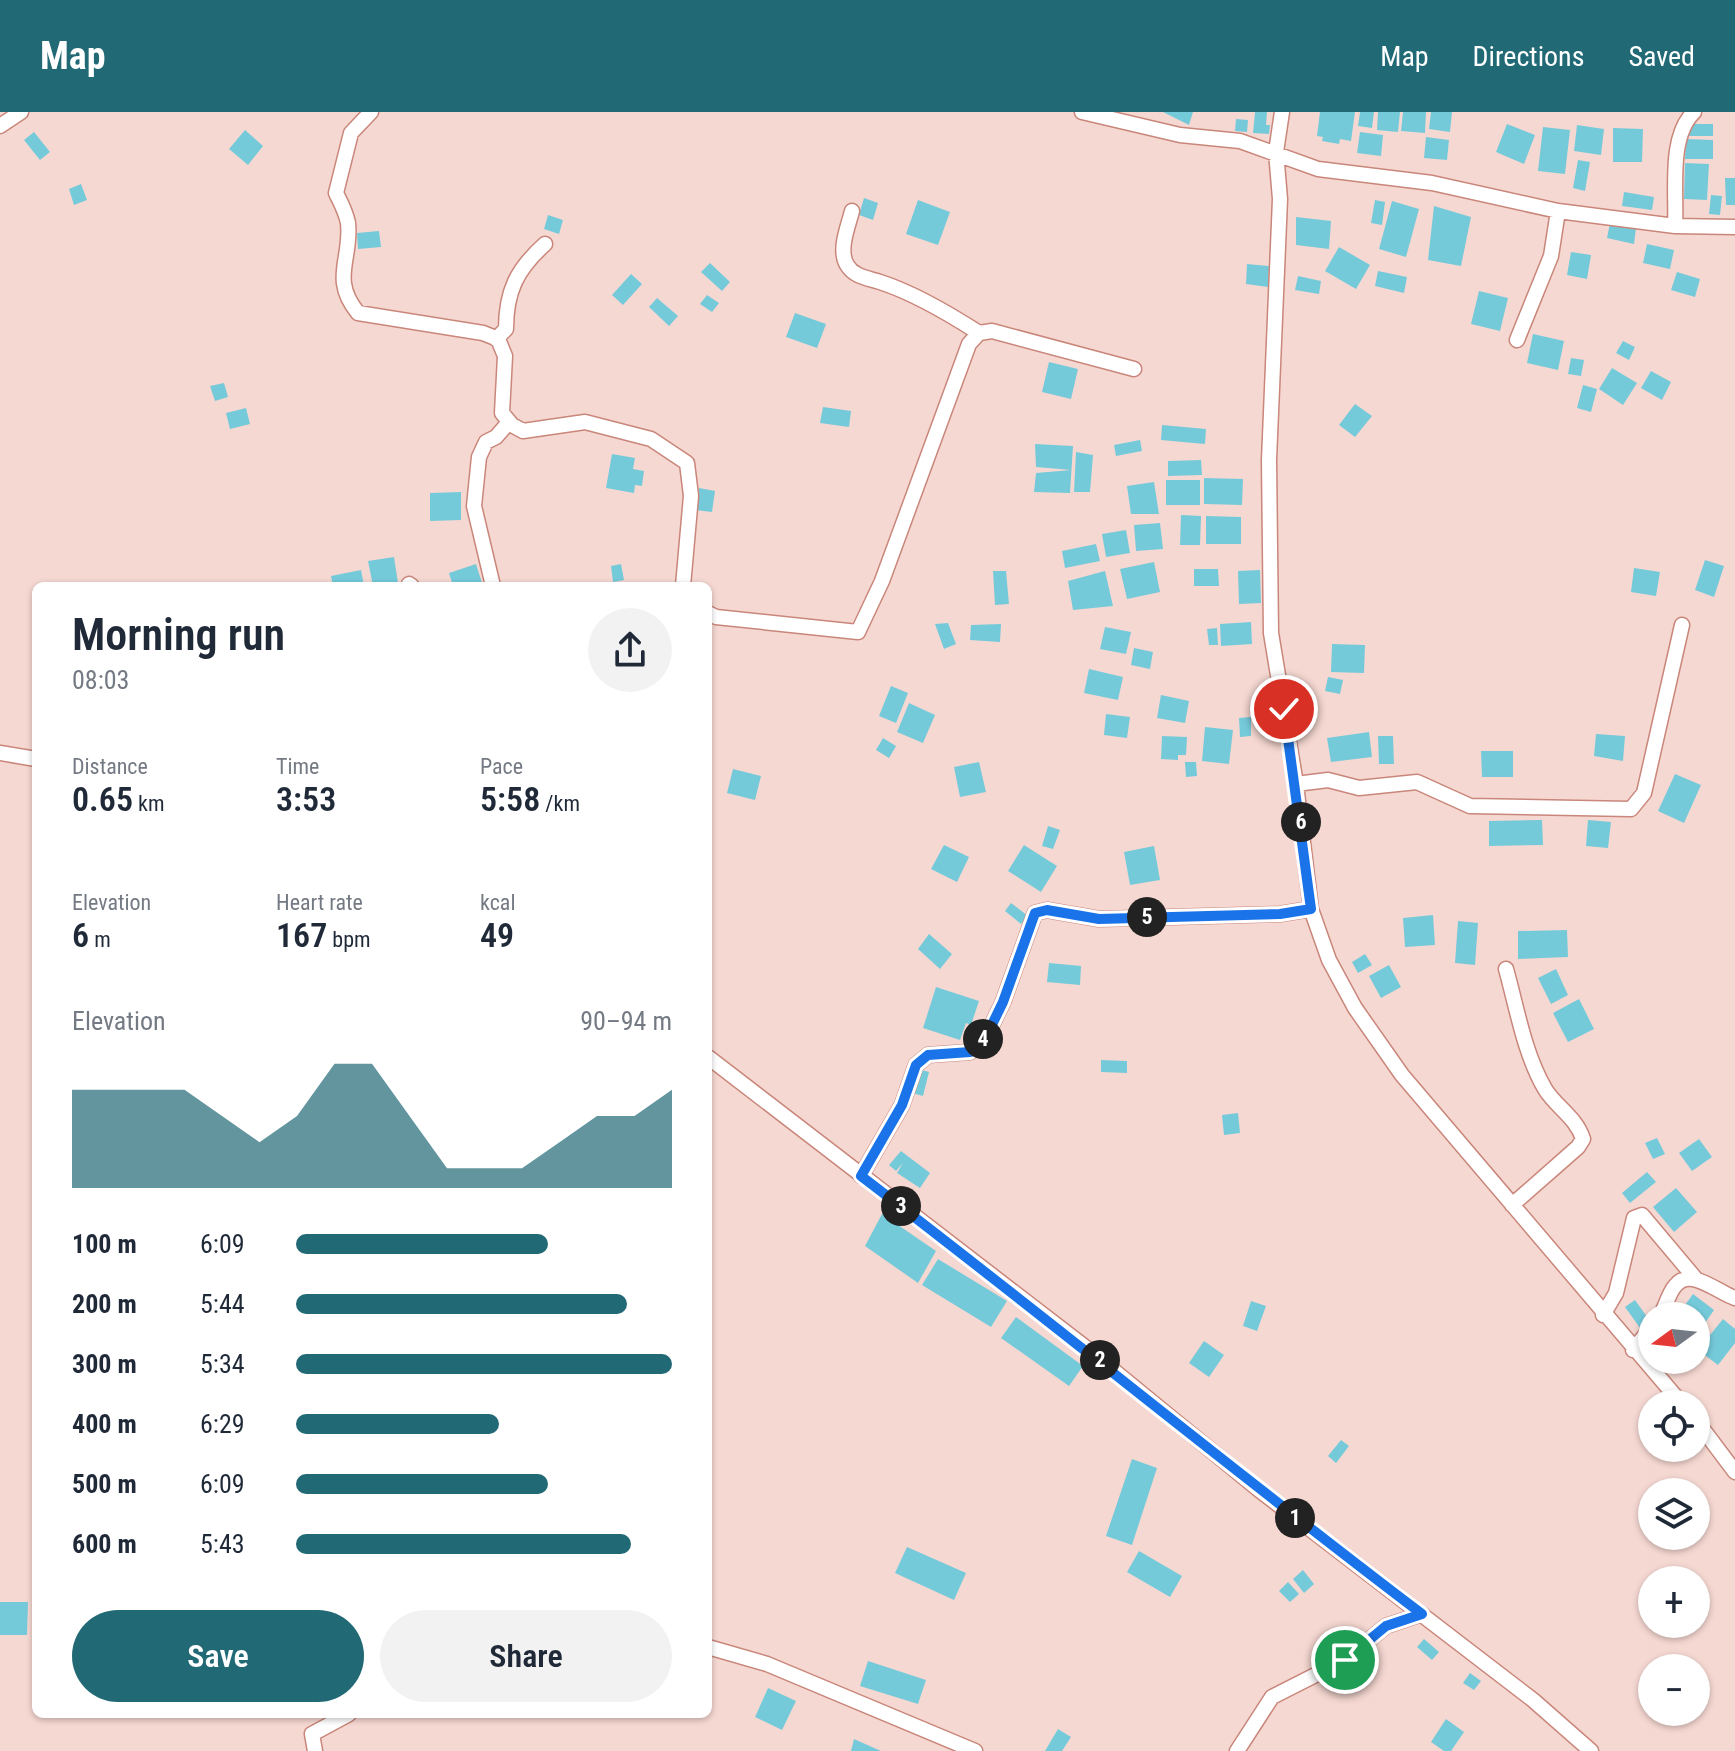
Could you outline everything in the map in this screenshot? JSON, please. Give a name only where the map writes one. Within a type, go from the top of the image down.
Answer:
[{"type":"street","points":[[0,126],[21,112]]},
{"type":"street","points":[[371,112],[351,133],[336,193],[346,211],[348,226],[341,282],[348,301],[358,313],[483,333],[496,339],[505,356],[502,413],[523,431],[585,422],[651,439],[687,463],[691,496],[683,582]]},
{"type":"street","points":[[1082,112],[1180,135],[1240,141],[1318,169],[1432,183],[1558,211],[1675,226],[1735,227]]},
{"type":"street","points":[[1282,112],[1276,152],[1280,199],[1269,460],[1271,618],[1311,909],[1329,960],[1363,1019],[1402,1075],[1669,1390]]},
{"type":"street","points":[[1675,226],[1682,123],[1694,112]]},
{"type":"street","points":[[852,211],[844,243],[846,263],[855,274],[898,288],[917,300],[942,309],[979,333]]},
{"type":"street","points":[[1517,340],[1551,256],[1558,211]]},
{"type":"street","points":[[496,339],[506,329],[507,297],[519,272],[524,263],[545,244]]},
{"type":"street","points":[[712,615],[858,632],[882,581],[969,344],[979,333],[992,331],[1134,369]]},
{"type":"street","points":[[492,582],[474,506],[479,457],[486,442],[496,437],[509,422]]},
{"type":"street","points":[[1296,784],[1328,780],[1359,788],[1417,782],[1470,806],[1631,809],[1644,793],[1682,625]]},
{"type":"street","points":[[0,753],[32,758]]},
{"type":"street","points":[[861,1176],[902,1105],[916,1065],[928,1055],[970,1052],[986,1037],[1003,1002],[1035,913],[1047,910],[1099,919],[1280,914],[1311,909]]},
{"type":"street","points":[[1506,969],[1526,1041],[1546,1090],[1579,1126],[1583,1139],[1578,1147],[1512,1205]]},
{"type":"street","points":[[712,1060],[1085,1347],[1258,1489],[1533,1700],[1591,1751]]},
{"type":"street","points":[[1603,1315],[1616,1293],[1634,1218],[1642,1215],[1695,1278],[1735,1298]]},
{"type":"street","points":[[1667,1302],[1674,1286],[1683,1280],[1695,1278]]},
{"type":"street","points":[[1633,1350],[1638,1344]]},
{"type":"street","points":[[1710,1439],[1735,1472]]},
{"type":"street","points":[[1237,1751],[1272,1697],[1345,1660],[1386,1626],[1422,1614]]},
{"type":"street","points":[[712,1648],[767,1664],[920,1725],[975,1751]]},
{"type":"street","points":[[315,1751],[312,1734],[342,1718]]},
{"type":"building","points":[[1163,112],[1193,112],[1189,125]]},
{"type":"building","points":[[1255,112],[1267,112],[1269,134],[1253,133]]},
{"type":"building","points":[[1320,112],[1355,112],[1351,141],[1340,139],[1339,144],[1322,141],[1323,137],[1317,136]]},
{"type":"building","points":[[1360,112],[1374,112],[1372,128],[1358,126]]},
{"type":"building","points":[[1378,112],[1400,112],[1398,132],[1377,130]]},
{"type":"building","points":[[1403,112],[1426,112],[1425,133],[1401,131]]},
{"type":"building","points":[[1431,112],[1452,112],[1450,132],[1429,129]]},
{"type":"building","points":[[1236,119],[1248,120],[1247,132],[1235,131]]},
{"type":"building","points":[[1507,124],[1535,135],[1524,164],[1496,152]]},
{"type":"building","points":[[1686,124],[1713,124],[1713,136],[1687,136]]},
{"type":"building","points":[[1577,125],[1604,129],[1601,155],[1574,151]]},
{"type":"building","points":[[1543,127],[1570,130],[1565,174],[1538,171]]},
{"type":"building","points":[[1613,128],[1643,129],[1642,162],[1613,162]]},
{"type":"building","points":[[245,130],[263,146],[248,165],[229,149]]},
{"type":"building","points":[[34,132],[50,152],[40,160],[24,140]]},
{"type":"building","points":[[1360,132],[1383,135],[1381,156],[1357,153]]},
{"type":"building","points":[[1426,137],[1449,140],[1447,160],[1424,158]]},
{"type":"building","points":[[1686,139],[1713,140],[1713,159],[1685,159]]},
{"type":"building","points":[[1578,160],[1590,162],[1585,191],[1573,188]]},
{"type":"building","points":[[1685,163],[1709,164],[1707,200],[1684,199]]},
{"type":"building","points":[[1725,178],[1735,178],[1735,205],[1726,205]]},
{"type":"building","points":[[81,184],[87,200],[74,205],[69,189]]},
{"type":"building","points":[[1624,192],[1654,197],[1652,210],[1622,206]]},
{"type":"building","points":[[1711,195],[1722,196],[1720,215],[1709,214]]},
{"type":"building","points":[[864,198],[878,203],[873,220],[859,215]]},
{"type":"building","points":[[918,200],[950,212],[938,245],[906,234]]},
{"type":"building","points":[[1375,200],[1385,202],[1382,225],[1371,223]]},
{"type":"building","points":[[1392,201],[1419,209],[1406,257],[1379,249]]},
{"type":"building","points":[[1434,206],[1471,217],[1461,266],[1428,260]]},
{"type":"building","points":[[548,215],[563,220],[559,234],[544,229]]},
{"type":"building","points":[[1296,217],[1331,221],[1329,249],[1296,245]]},
{"type":"building","points":[[1610,223],[1636,228],[1634,244],[1607,238]]},
{"type":"building","points":[[379,231],[381,247],[358,249],[357,233]]},
{"type":"building","points":[[1647,244],[1674,250],[1670,269],[1643,263]]},
{"type":"building","points":[[1339,247],[1370,265],[1356,289],[1325,271]]},
{"type":"building","points":[[1571,252],[1591,255],[1587,279],[1567,275]]},
{"type":"building","points":[[710,263],[730,282],[722,291],[701,272]]},
{"type":"building","points":[[1247,264],[1269,266],[1268,287],[1246,284]]},
{"type":"building","points":[[1378,271],[1407,277],[1404,293],[1375,286]]},
{"type":"building","points":[[1677,272],[1700,279],[1695,297],[1671,290]]},
{"type":"building","points":[[631,274],[642,284],[623,305],[612,295]]},
{"type":"building","points":[[1298,276],[1321,281],[1319,294],[1295,290]]},
{"type":"building","points":[[1479,291],[1508,298],[1500,331],[1471,324]]},
{"type":"building","points":[[707,295],[719,303],[712,312],[700,304]]},
{"type":"building","points":[[657,298],[678,316],[669,326],[649,307]]},
{"type":"building","points":[[795,313],[826,324],[817,348],[786,337]]},
{"type":"building","points":[[1533,334],[1564,341],[1558,370],[1527,363]]},
{"type":"building","points":[[1623,341],[1635,347],[1629,360],[1616,353]]},
{"type":"building","points":[[1571,358],[1584,360],[1581,376],[1568,374]]},
{"type":"building","points":[[1049,362],[1078,369],[1071,399],[1042,392]]},
{"type":"building","points":[[1612,368],[1637,383],[1623,405],[1599,389]]},
{"type":"building","points":[[1651,371],[1671,382],[1662,400],[1641,388]]},
{"type":"building","points":[[224,383],[228,397],[215,401],[210,386]]},
{"type":"building","points":[[1583,385],[1597,389],[1591,412],[1577,408]]},
{"type":"building","points":[[1355,404],[1372,416],[1355,437],[1339,425]]},
{"type":"building","points":[[823,407],[851,411],[849,427],[820,423]]},
{"type":"building","points":[[246,408],[250,424],[230,429],[226,413]]},
{"type":"building","points":[[1162,425],[1206,429],[1205,444],[1161,440]]},
{"type":"building","points":[[1140,440],[1142,451],[1116,456],[1114,445]]},
{"type":"building","points":[[1035,444],[1073,446],[1070,493],[1034,492],[1036,473],[1071,470],[1036,467]]},
{"type":"building","points":[[1076,452],[1093,455],[1090,492],[1074,492]]},
{"type":"building","points":[[612,454],[635,458],[633,469],[644,471],[642,486],[635,485],[634,493],[606,488]]},
{"type":"building","points":[[1201,460],[1202,475],[1168,476],[1168,461]]},
{"type":"building","points":[[1204,478],[1243,479],[1242,505],[1204,504]]},
{"type":"building","points":[[1166,480],[1200,480],[1200,505],[1166,505]]},
{"type":"building","points":[[1154,482],[1159,514],[1131,514],[1127,486]]},
{"type":"building","points":[[699,488],[715,491],[712,512],[695,510]]},
{"type":"building","points":[[461,492],[461,520],[430,521],[430,493]]},
{"type":"building","points":[[1181,515],[1201,516],[1200,545],[1180,545]]},
{"type":"building","points":[[1206,516],[1241,517],[1241,544],[1206,544]]},
{"type":"building","points":[[1160,523],[1163,549],[1136,551],[1134,525]]},
{"type":"building","points":[[1126,530],[1130,553],[1106,557],[1102,534]]},
{"type":"building","points":[[1096,544],[1100,561],[1065,568],[1062,551]]},
{"type":"building","points":[[394,557],[398,582],[372,582],[368,561]]},
{"type":"building","points":[[1705,560],[1724,566],[1714,597],[1695,590]]},
{"type":"building","points":[[1154,562],[1160,592],[1127,599],[1120,569]]},
{"type":"building","points":[[476,564],[482,582],[452,582],[449,573]]},
{"type":"building","points":[[621,564],[624,580],[613,582],[611,566]]},
{"type":"building","points":[[1634,568],[1660,572],[1656,596],[1631,592]]},
{"type":"building","points":[[1194,569],[1218,569],[1219,586],[1194,586]]},
{"type":"building","points":[[361,570],[363,582],[332,582],[331,576]]},
{"type":"building","points":[[1260,570],[1261,603],[1239,604],[1238,571]]},
{"type":"building","points":[[993,571],[1006,571],[1009,604],[995,605]]},
{"type":"building","points":[[1105,571],[1113,606],[1073,610],[1068,581]]},
{"type":"building","points":[[1251,622],[1252,644],[1221,646],[1220,624]]},
{"type":"building","points":[[948,623],[956,644],[944,649],[935,624]]},
{"type":"building","points":[[1001,624],[1000,642],[970,640],[971,625]]},
{"type":"building","points":[[1105,627],[1131,632],[1126,654],[1100,649]]},
{"type":"building","points":[[1217,628],[1218,645],[1209,645],[1207,629]]},
{"type":"building","points":[[1332,644],[1365,645],[1364,673],[1331,672]]},
{"type":"building","points":[[1134,648],[1153,652],[1150,669],[1131,665]]},
{"type":"building","points":[[1089,669],[1123,677],[1118,700],[1084,693]]},
{"type":"building","points":[[1328,677],[1343,680],[1340,694],[1325,691]]},
{"type":"building","points":[[891,686],[908,693],[896,723],[879,716]]},
{"type":"building","points":[[1161,695],[1189,701],[1185,723],[1157,718]]},
{"type":"building","points":[[909,703],[935,715],[923,743],[897,732]]},
{"type":"building","points":[[1106,714],[1130,717],[1127,738],[1104,735]]},
{"type":"building","points":[[1251,717],[1251,736],[1240,737],[1239,718]]},
{"type":"building","points":[[1205,727],[1233,730],[1229,764],[1202,761]]},
{"type":"building","points":[[1369,732],[1372,757],[1331,762],[1327,738]]},
{"type":"building","points":[[1596,734],[1625,736],[1623,761],[1594,756]]},
{"type":"building","points":[[1162,736],[1187,737],[1186,755],[1178,755],[1178,760],[1161,759]]},
{"type":"building","points":[[1378,736],[1393,736],[1394,764],[1379,764]]},
{"type":"building","points":[[883,738],[896,746],[889,758],[876,750]]},
{"type":"building","points":[[1481,751],[1513,751],[1513,777],[1482,777]]},
{"type":"building","points":[[979,762],[986,792],[960,797],[954,767]]},
{"type":"building","points":[[1185,762],[1196,762],[1197,776],[1186,777]]},
{"type":"building","points":[[733,769],[761,776],[755,800],[727,793]]},
{"type":"building","points":[[1675,774],[1701,785],[1684,823],[1658,811]]},
{"type":"building","points":[[1542,820],[1543,845],[1489,846],[1489,821]]},
{"type":"building","points":[[1588,820],[1611,822],[1608,848],[1586,846]]},
{"type":"building","points":[[1048,826],[1060,830],[1053,849],[1042,846]]},
{"type":"building","points":[[944,845],[969,857],[957,882],[931,869]]},
{"type":"building","points":[[1024,845],[1057,866],[1041,892],[1008,871]]},
{"type":"building","points":[[1154,846],[1160,880],[1130,885],[1124,852]]},
{"type":"building","points":[[1011,903],[1028,916],[1021,924],[1005,911]]},
{"type":"building","points":[[1433,915],[1435,945],[1405,947],[1403,918]]},
{"type":"building","points":[[1458,921],[1478,923],[1475,965],[1455,963]]},
{"type":"building","points":[[1567,930],[1568,957],[1518,959],[1518,931]]},
{"type":"building","points":[[929,934],[952,954],[940,969],[918,949]]},
{"type":"building","points":[[1365,954],[1372,965],[1358,973],[1352,962]]},
{"type":"building","points":[[1049,963],[1081,966],[1080,985],[1047,982]]},
{"type":"building","points":[[1389,965],[1401,987],[1381,998],[1369,976]]},
{"type":"building","points":[[1556,969],[1568,995],[1551,1004],[1538,978]]},
{"type":"building","points":[[936,987],[979,1001],[971,1025],[966,1023],[960,1040],[923,1028]]},
{"type":"building","points":[[1579,999],[1594,1029],[1568,1042],[1553,1013]]},
{"type":"building","points":[[1101,1060],[1127,1061],[1127,1073],[1101,1072]]},
{"type":"building","points":[[918,1069],[929,1072],[923,1096],[912,1093]]},
{"type":"building","points":[[1238,1113],[1240,1133],[1224,1135],[1222,1115]]},
{"type":"building","points":[[1657,1138],[1665,1154],[1653,1159],[1645,1143]]},
{"type":"building","points":[[1699,1139],[1712,1157],[1692,1171],[1679,1153]]},
{"type":"building","points":[[901,1151],[930,1173],[920,1188],[897,1173],[903,1163],[896,1171],[889,1165]]},
{"type":"building","points":[[1647,1172],[1656,1182],[1630,1203],[1622,1193]]},
{"type":"building","points":[[1676,1188],[1697,1212],[1674,1232],[1653,1207]]},
{"type":"building","points":[[882,1214],[936,1251],[918,1283],[865,1246]]},
{"type":"building","points":[[938,1259],[1007,1301],[991,1327],[922,1285]]},
{"type":"building","points":[[1693,1294],[1704,1302],[1687,1302]]},
{"type":"building","points":[[1635,1300],[1638,1304],[1638,1325],[1625,1307]]},
{"type":"building","points":[[1251,1301],[1266,1306],[1257,1331],[1243,1326]]},
{"type":"building","points":[[1016,1317],[1083,1366],[1069,1386],[1001,1338]]},
{"type":"building","points":[[1723,1319],[1735,1329],[1735,1343],[1718,1365],[1710,1359],[1710,1335]]},
{"type":"building","points":[[1204,1341],[1224,1355],[1209,1377],[1189,1363]]},
{"type":"building","points":[[1341,1440],[1349,1446],[1336,1463],[1328,1456]]},
{"type":"building","points":[[1132,1459],[1157,1468],[1132,1545],[1106,1536]]},
{"type":"building","points":[[907,1547],[966,1573],[954,1600],[895,1573]]},
{"type":"building","points":[[1139,1551],[1182,1576],[1170,1597],[1127,1572]]},
{"type":"building","points":[[1303,1570],[1314,1584],[1304,1593],[1293,1579]]},
{"type":"building","points":[[1288,1582],[1299,1594],[1290,1602],[1279,1591]]},
{"type":"building","points":[[0,1602],[28,1602],[27,1635],[0,1635]]},
{"type":"building","points":[[1424,1639],[1439,1652],[1432,1660],[1417,1647]]},
{"type":"building","points":[[868,1661],[926,1680],[918,1704],[860,1686]]},
{"type":"building","points":[[1470,1673],[1481,1681],[1474,1690],[1463,1683]]},
{"type":"building","points":[[768,1688],[796,1701],[782,1730],[755,1717]]},
{"type":"building","points":[[1446,1719],[1464,1732],[1451,1751],[1444,1751],[1431,1742]]},
{"type":"building","points":[[1058,1729],[1071,1737],[1062,1751],[1045,1751]]},
{"type":"building","points":[[854,1739],[881,1751],[851,1751]]},
{"type":"route","points":[[1284,709],[1311,909],[1280,914],[1099,919],[1047,910],[1035,913],[1003,1002],[986,1037],[970,1052],[948,1056],[928,1055],[916,1065],[902,1105],[861,1176],[1085,1347],[1258,1489],[1422,1614],[1386,1626],[1345,1660]]}]
